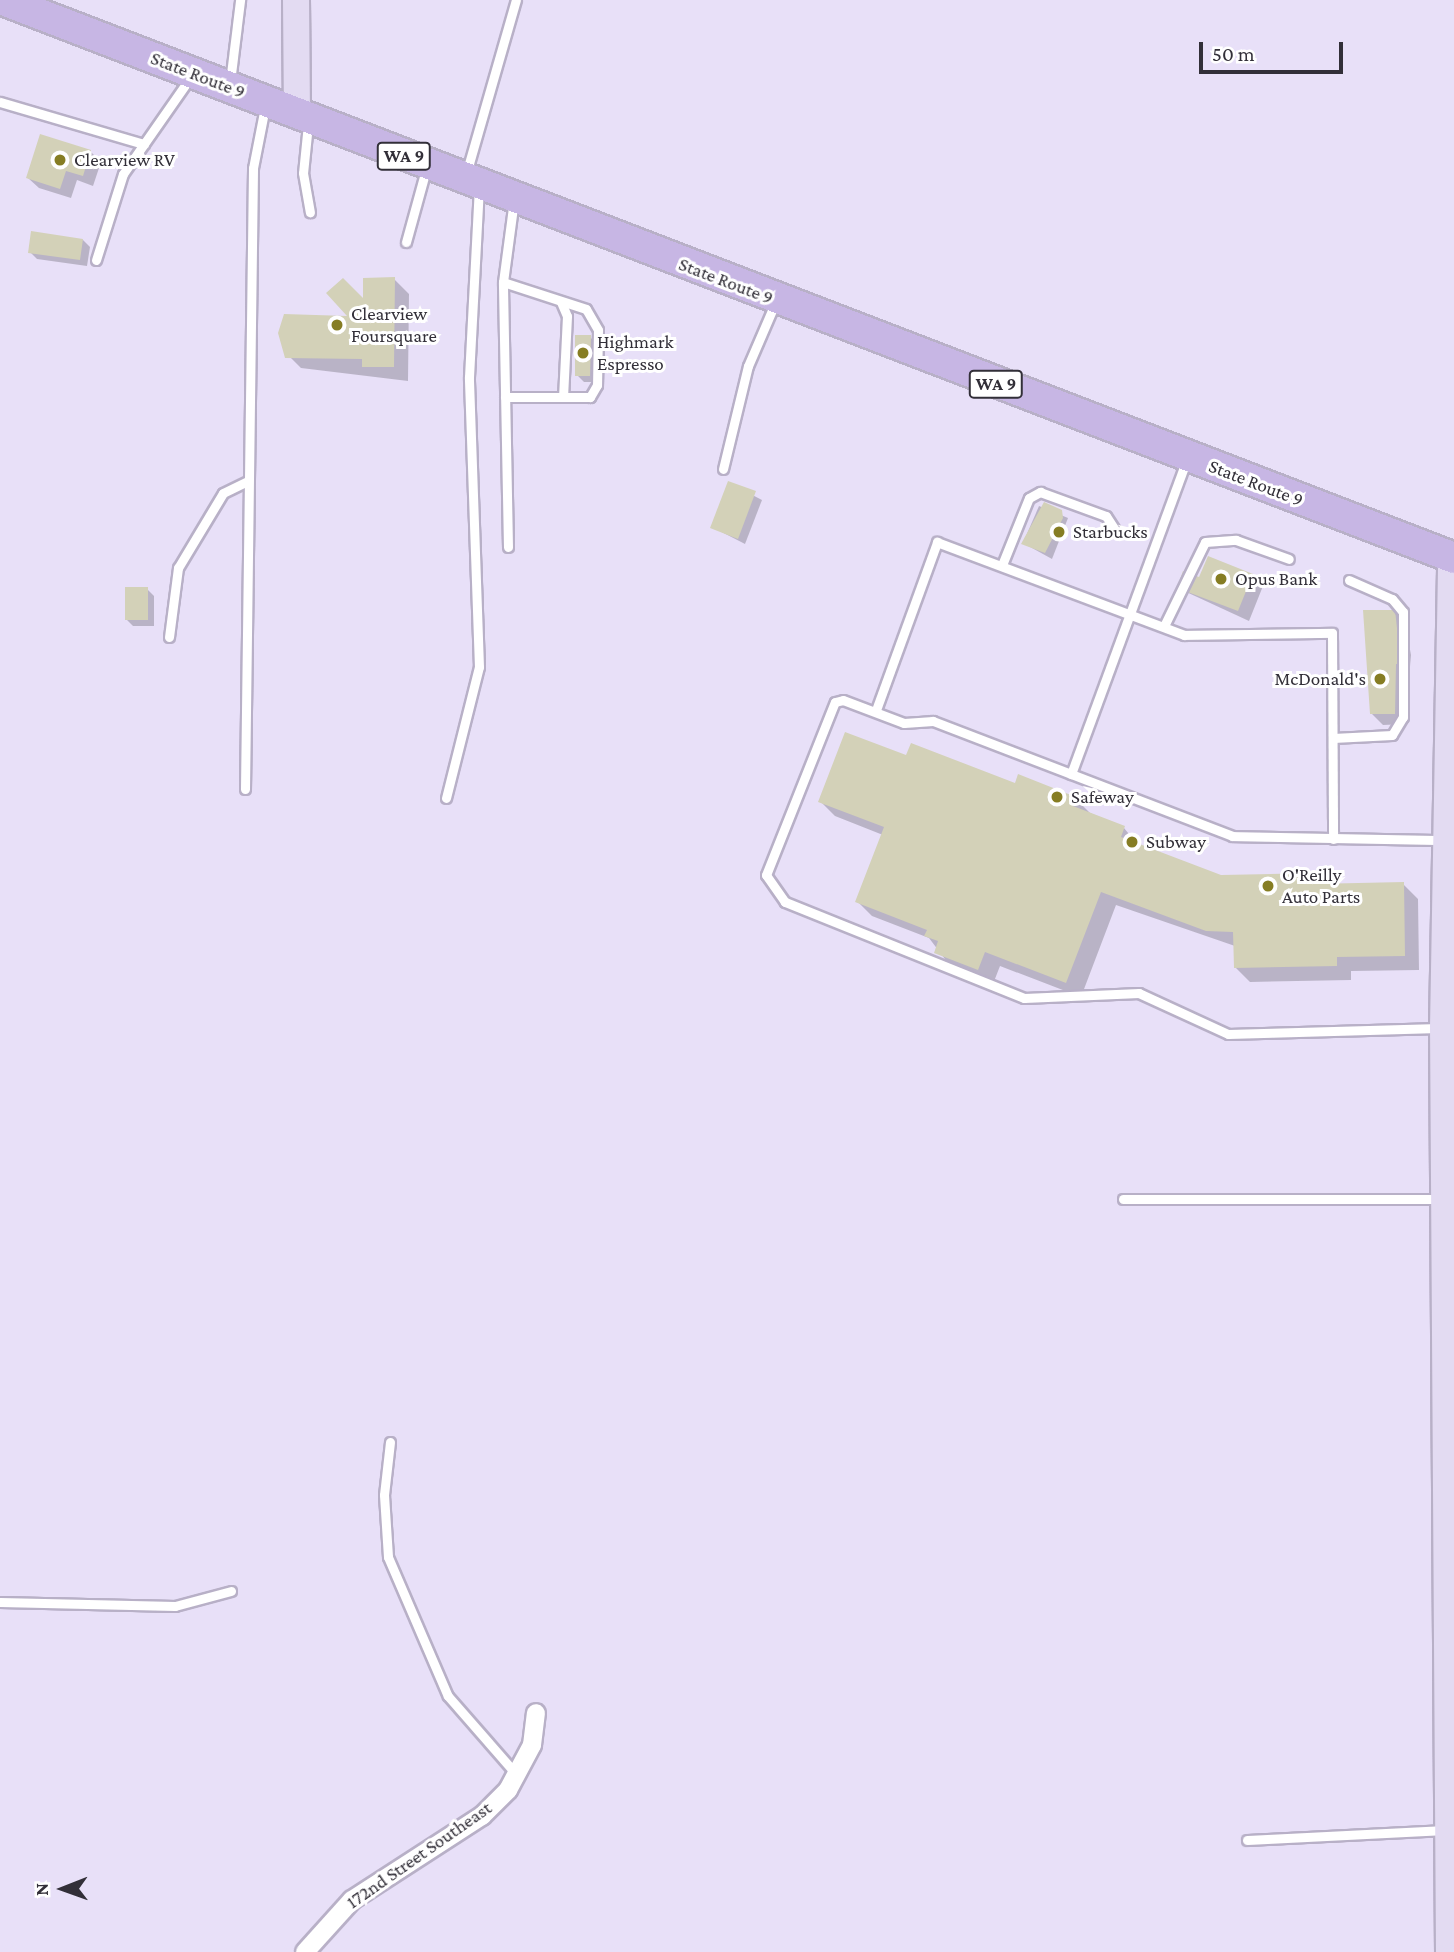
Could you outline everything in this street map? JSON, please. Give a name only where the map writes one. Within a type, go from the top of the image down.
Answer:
[{"type":"main road","name":"State Route 9","points":[[3,0],[776,301],[1453,558]]},
{"type":"street","points":[[296,0],[303,116]]},
{"type":"street","points":[[1449,1952],[1444,1199],[1448,1028],[1446,840],[1451,732],[1453,558]]},
{"type":"street","name":"172nd Street Southeast","points":[[305,1952],[352,1900],[482,1816],[518,1776],[532,1745],[536,1713]]},
{"type":"lane","points":[[229,88],[240,0]]},
{"type":"lane","points":[[446,798],[479,667],[469,377],[472,182],[516,0]]},
{"type":"lane","points":[[96,260],[123,174],[193,74]]},
{"type":"lane","points":[[0,102],[144,144]]},
{"type":"lane","points":[[245,789],[253,168],[266,102]]},
{"type":"lane","points":[[303,116],[303,173],[310,212]]},
{"type":"lane","points":[[406,242],[427,165]]},
{"type":"lane","points":[[508,547],[503,282],[514,199]]},
{"type":"lane","points":[[503,282],[586,309],[597,330],[597,385],[590,397],[505,397]]},
{"type":"lane","points":[[723,469],[748,366],[776,301]]},
{"type":"lane","points":[[561,302],[568,329],[562,397]]},
{"type":"lane","points":[[1071,774],[1188,456]]},
{"type":"lane","points":[[169,637],[178,568],[223,493],[248,481]]},
{"type":"lane","points":[[1002,565],[1030,498],[1040,492],[1106,516],[1115,530]]},
{"type":"lane","points":[[1164,626],[1205,542],[1236,540],[1289,559]]},
{"type":"lane","points":[[876,710],[937,542],[1202,638],[1332,633],[1333,839]]},
{"type":"lane","points":[[1333,737],[1392,735],[1403,717],[1403,612],[1392,599],[1349,580]]},
{"type":"lane","points":[[1446,840],[1232,836],[933,721],[904,723],[852,700],[835,702],[766,875],[785,902],[1024,998],[1139,993],[1228,1034],[1448,1028]]},
{"type":"lane","points":[[1123,1199],[1444,1199]]},
{"type":"lane","points":[[390,1442],[384,1495],[388,1557],[448,1696],[518,1776]]},
{"type":"lane","points":[[0,1602],[175,1606],[231,1591]]},
{"type":"lane","points":[[1247,1840],[1448,1830]]},
{"type":"building","points":[[40,134],[91,150],[83,176],[66,171],[60,189],[26,178]]},
{"type":"building","points":[[31,231],[83,239],[80,260],[28,253]]},
{"type":"building","name":"Clearview Foursquare","points":[[395,277],[394,367],[362,367],[362,359],[285,358],[278,333],[284,314],[347,316],[326,293],[343,278],[363,298],[363,278]]},
{"type":"building","name":"Highmark Espresso","points":[[575,335],[591,335],[590,376],[575,376]]},
{"type":"building","points":[[728,481],[756,491],[738,539],[710,528]]},
{"type":"building","points":[[1044,502],[1062,510],[1063,518],[1045,553],[1021,544]]},
{"type":"building","points":[[1208,556],[1253,574],[1238,611],[1177,588],[1183,571],[1199,577]]},
{"type":"building","points":[[125,587],[148,587],[148,620],[125,620]]},
{"type":"building","points":[[1363,610],[1395,610],[1401,664],[1396,664],[1395,714],[1370,714]]},
{"type":"building","points":[[845,732],[906,755],[911,743],[1015,783],[1018,774],[1076,797],[1073,806],[1125,826],[1121,837],[1221,875],[1312,873],[1312,884],[1404,882],[1405,956],[1337,957],[1337,966],[1234,968],[1233,932],[1206,931],[1101,892],[1066,983],[985,952],[978,970],[934,953],[938,941],[924,936],[927,930],[855,902],[884,827],[818,802]]},
{"type":"place","name":"Clearview RV","points":[[60,160]]},
{"type":"place","name":"Clearview Foursquare","points":[[337,325]]},
{"type":"place","name":"Highmark Espresso","points":[[583,353]]},
{"type":"place","name":"Starbucks","points":[[1059,532]]},
{"type":"place","name":"Opus Bank","points":[[1221,579]]},
{"type":"place","name":"McDonald's","points":[[1380,679]]},
{"type":"place","name":"Safeway","points":[[1057,797]]},
{"type":"place","name":"Subway","points":[[1132,842]]},
{"type":"place","name":"O'Reilly Auto Parts","points":[[1268,886]]}]
